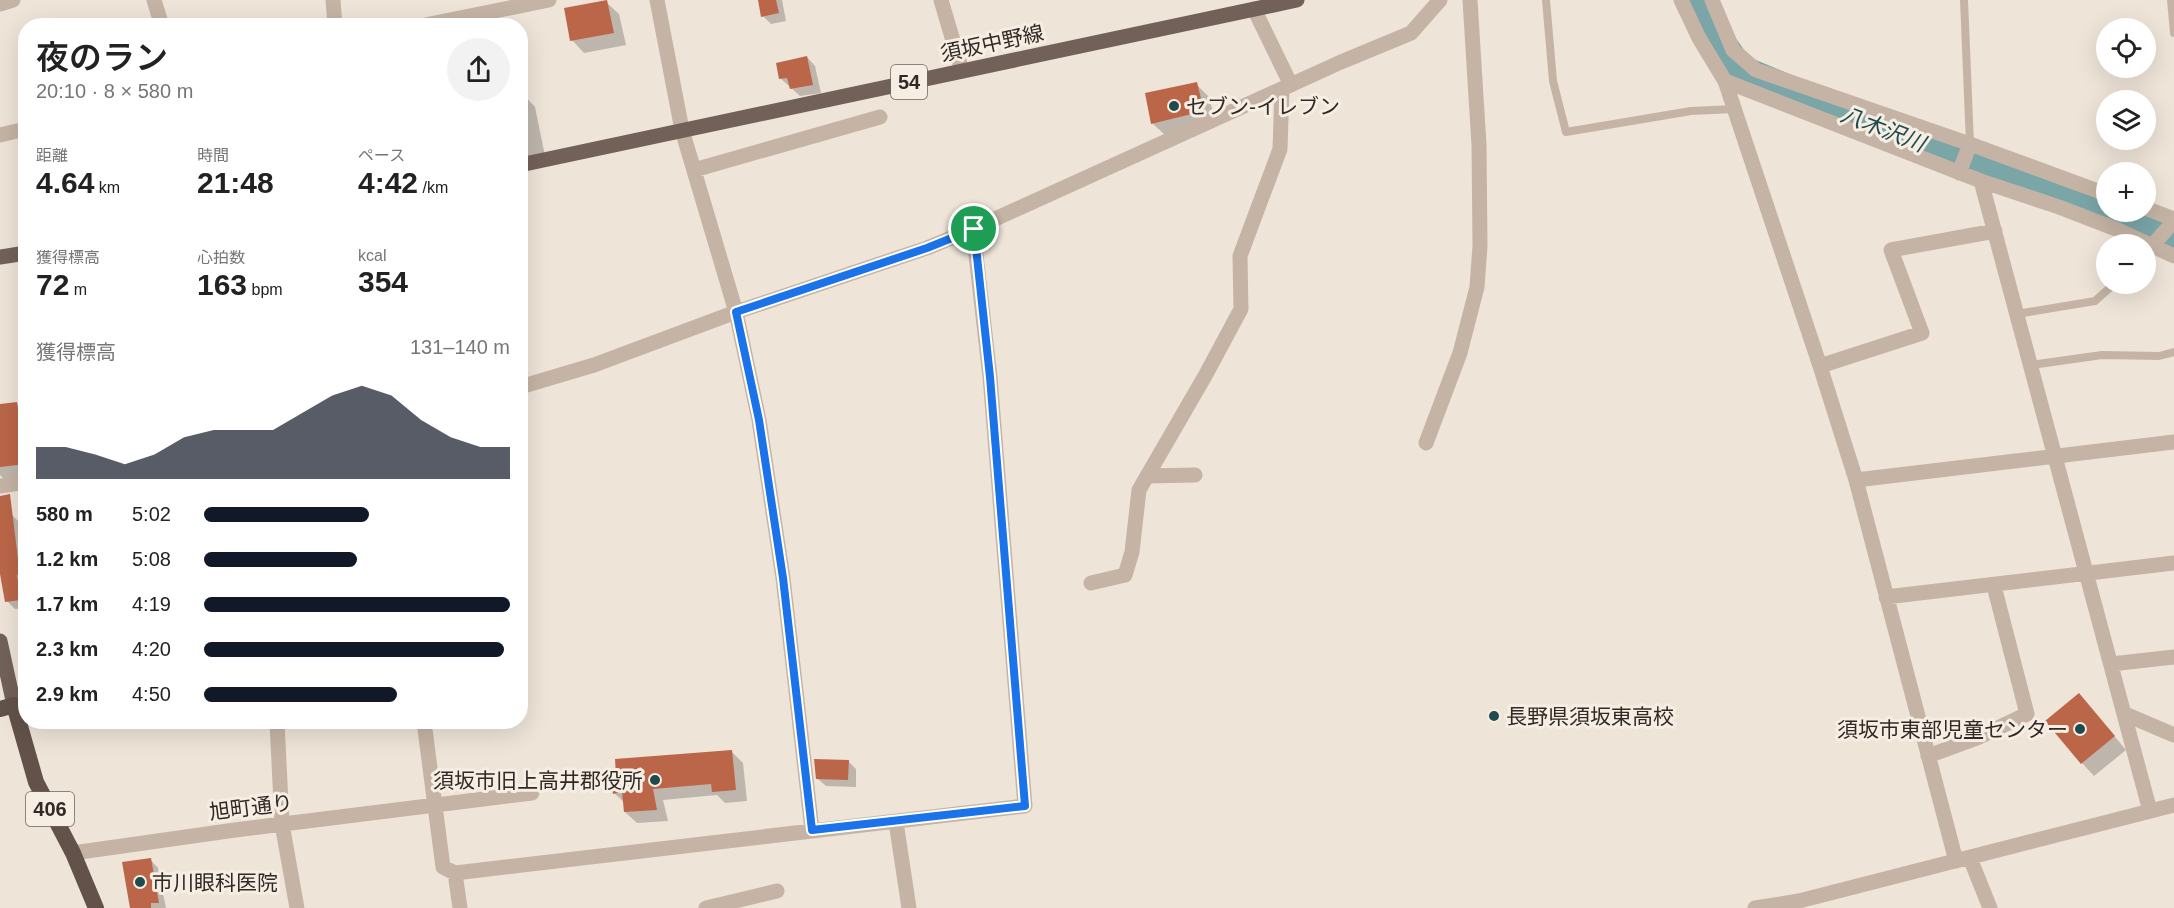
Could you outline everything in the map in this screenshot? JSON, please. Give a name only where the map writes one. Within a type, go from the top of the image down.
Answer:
[{"type":"highway","name":"406","points":[[13,705],[18,722]]},
{"type":"highway","name":"406","points":[[20,729],[36,782],[73,853],[96,908]]},
{"type":"main road","name":"須坂中野線","points":[[528,163],[962,71],[1247,7],[1297,0]]},
{"type":"main road","points":[[0,256],[18,254]]},
{"type":"main road","points":[[0,641],[13,705]]},
{"type":"street","points":[[0,4],[13,0]]},
{"type":"street","points":[[154,0],[160,18]]},
{"type":"street","points":[[333,0],[334,18]]},
{"type":"street","points":[[456,18],[523,3],[549,0]]},
{"type":"street","points":[[657,0],[682,130],[736,312],[759,420],[783,578],[812,830]]},
{"type":"street","points":[[941,0],[962,71]]},
{"type":"street","points":[[528,385],[594,365],[736,312],[927,248],[974,229],[1286,87],[1411,33],[1440,0]]},
{"type":"street","points":[[1426,443],[1460,353],[1477,287],[1480,246],[1479,145],[1470,0]]},
{"type":"street","points":[[1476,0],[1482,0]]},
{"type":"street","points":[[1681,0],[1725,81],[1735,109],[1856,480],[1928,756],[1963,860],[1990,908]]},
{"type":"street","points":[[1712,0],[1733,50],[1756,70],[2096,191]]},
{"type":"street","points":[[1091,583],[1125,575],[1132,552],[1138,490],[1205,376],[1241,309],[1240,256],[1280,149],[1286,87],[1247,7]]},
{"type":"street","points":[[1725,81],[1961,169],[1981,181],[2059,207],[2126,234]]},
{"type":"street","points":[[694,170],[880,117]]},
{"type":"street","points":[[0,135],[18,131]]},
{"type":"street","points":[[1961,169],[1969,147]]},
{"type":"street","points":[[1981,181],[2150,811]]},
{"type":"street","points":[[2156,213],[2173,221],[2156,241]]},
{"type":"street","points":[[425,729],[443,867],[455,873],[1025,806],[990,377],[974,229]]},
{"type":"street","points":[[1820,366],[1922,333],[1891,250],[1995,231]]},
{"type":"street","points":[[2156,249],[2174,256]]},
{"type":"street","points":[[1856,480],[2174,441]]},
{"type":"street","points":[[1146,476],[1196,475]]},
{"type":"street","points":[[0,486],[18,483]]},
{"type":"street","points":[[1886,597],[2174,563]]},
{"type":"street","points":[[1928,756],[1977,738],[2027,714],[1994,586]]},
{"type":"street","points":[[2111,664],[2174,657]]},
{"type":"street","points":[[2125,714],[2174,735]]},
{"type":"street","points":[[277,729],[282,824],[297,908]]},
{"type":"street","name":"旭町通り","points":[[73,853],[532,793]]},
{"type":"street","points":[[1755,908],[1798,901],[2174,805]]},
{"type":"street","points":[[896,822],[909,908]]},
{"type":"street","points":[[455,873],[460,908]]},
{"type":"street","points":[[706,908],[777,891]]},
{"type":"lane","points":[[1546,0],[1553,81],[1566,132],[1691,111],[1735,109]]},
{"type":"lane","points":[[1964,0],[1969,147]]},
{"type":"lane","points":[[2171,0],[2174,33]]},
{"type":"lane","points":[[2017,314],[2095,301],[2103,294]]},
{"type":"lane","points":[[2031,365],[2102,355],[2159,356],[2174,352]]},
{"type":"building","points":[[607,0],[614,33],[570,41],[564,8]]},
{"type":"building","points":[[758,0],[776,0],[779,13],[761,17]]},
{"type":"building","points":[[807,56],[813,85],[790,89],[787,78],[779,79],[776,63]]},
{"type":"building","points":[[1197,82],[1204,111],[1151,124],[1145,93]]},
{"type":"building","points":[[17,402],[18,465],[0,467],[0,404]]},
{"type":"building","points":[[10,494],[18,559],[18,600],[5,602],[0,574],[0,496]]},
{"type":"building","name":"須坂市東部児童センター","points":[[2079,693],[2115,736],[2081,764],[2045,721]]},
{"type":"building","name":"須坂市旧上高井郡役所","points":[[732,750],[736,790],[712,792],[711,784],[653,789],[657,810],[624,812],[622,792],[613,794],[610,776],[616,776],[615,759]]},
{"type":"building","points":[[814,759],[849,760],[848,780],[816,779]]},
{"type":"building","name":"市川眼科医院","points":[[151,858],[159,903],[151,903],[151,908],[130,908],[122,862]]},
{"type":"waterway","name":"八木沢川","points":[[1698,0],[1713,35],[1739,71],[1889,133],[2049,187],[2096,206]]},
{"type":"waterway","name":"八木沢川","points":[[2135,222],[2174,238]]},
{"type":"place","name":"セブン-イレブン","points":[[1174,106]]},
{"type":"place","name":"長野県須坂東高校","points":[[1494,716]]},
{"type":"place","name":"須坂市東部児童センター","points":[[2080,729]]},
{"type":"place","name":"須坂市旧上高井郡役所","points":[[655,780]]},
{"type":"place","name":"市川眼科医院","points":[[140,882]]},
{"type":"route","points":[[974,229],[990,377],[1025,806],[812,830],[783,578],[759,420],[736,312],[927,248],[974,229]]}]
